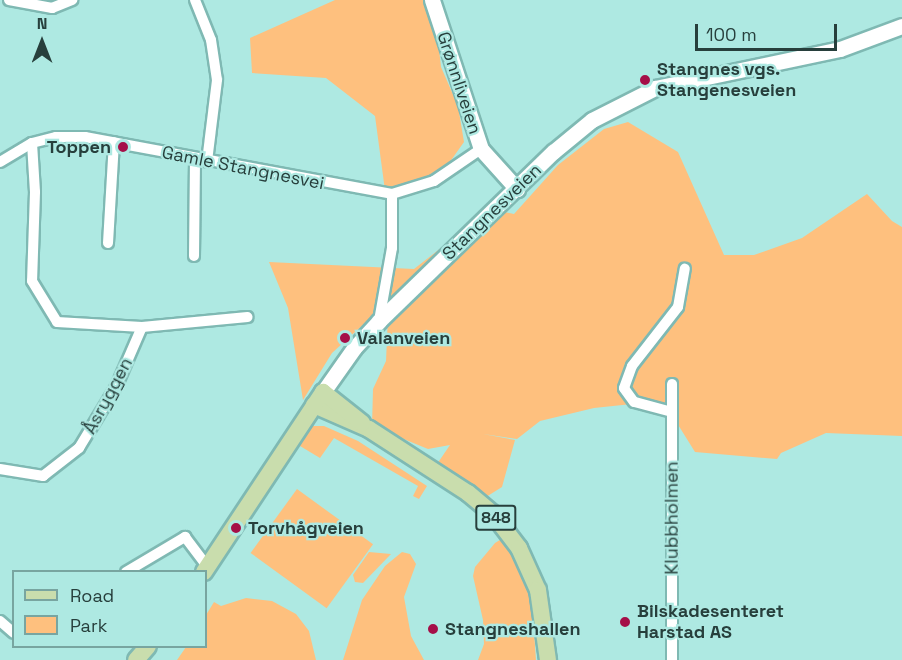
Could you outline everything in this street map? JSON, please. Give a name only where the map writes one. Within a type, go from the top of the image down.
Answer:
[{"type":"main road","name":"Grønnliveien","points":[[432,0],[481,149],[518,189]]},
{"type":"main road","name":"Stangnesveien","points":[[206,569],[354,348],[379,321],[592,120],[655,88],[840,49],[902,26]]},
{"type":"main road","name":"848","points":[[318,399],[468,493],[507,530],[538,590],[548,660]]},
{"type":"main road","points":[[136,660],[146,648]]},
{"type":"street","points":[[9,0],[52,8],[72,0]]},
{"type":"street","points":[[195,0],[211,40],[217,80],[207,161]]},
{"type":"street","name":"Gamle Stangnesvei","points":[[0,162],[32,143],[56,137],[114,142],[392,194],[434,181],[481,149]]},
{"type":"street","points":[[108,243],[114,142]]},
{"type":"street","points":[[32,143],[32,281],[57,322],[142,327],[248,316]]},
{"type":"street","points":[[194,256],[195,158]]},
{"type":"street","points":[[379,321],[392,248],[392,194]]},
{"type":"street","points":[[672,412],[634,402],[624,388],[632,366],[678,307],[686,269]]},
{"type":"street","name":"Åsryggen","points":[[0,470],[43,476],[79,448],[116,387],[142,327]]},
{"type":"street","name":"Klubbholmen","points":[[672,384],[672,660]]},
{"type":"street","points":[[129,570],[185,537],[206,569]]},
{"type":"street","points":[[0,621],[12,631]]},
{"type":"green space","points":[[335,0],[428,0],[437,31],[441,67],[458,106],[464,142],[442,173],[386,198],[375,116],[326,78],[252,73],[250,38]]},
{"type":"green space","points":[[628,122],[678,152],[724,255],[754,255],[802,238],[867,194],[892,221],[902,227],[902,436],[826,433],[781,453],[777,459],[695,452],[667,407],[651,402],[594,408],[540,421],[517,439],[483,434],[515,440],[502,487],[486,497],[437,464],[450,445],[428,449],[372,426],[373,389],[386,361],[388,315],[381,314],[366,322],[332,353],[303,400],[288,308],[269,262],[414,269],[491,209],[514,214],[558,165],[604,129]]},
{"type":"green space","points":[[310,426],[324,426],[358,441],[427,486],[419,499],[413,496],[418,486],[334,438],[320,458],[295,443]]},
{"type":"green space","points":[[297,489],[373,544],[327,608],[251,553]]},
{"type":"green space","points":[[508,535],[531,589],[536,660],[478,660],[484,644],[483,620],[473,576],[475,567],[495,543]]},
{"type":"green space","points":[[369,552],[391,554],[363,583],[355,582],[353,575]]},
{"type":"green space","points":[[402,552],[410,554],[416,564],[404,597],[411,636],[424,660],[343,660],[362,600],[385,566]]},
{"type":"green space","points":[[246,598],[272,601],[296,614],[309,631],[316,660],[177,660],[185,648],[207,648],[207,613],[214,602],[221,606]]},
{"type":"place","name":"Stangnes vgs. Stangenesveien","points":[[645,80]]},
{"type":"place","name":"Toppen","points":[[123,147]]},
{"type":"place","name":"Valanveien","points":[[345,338]]},
{"type":"place","name":"Torvhågveien","points":[[236,528]]},
{"type":"place","name":"Bilskadesenteret Harstad AS","points":[[625,622]]},
{"type":"place","name":"Stangneshallen","points":[[433,629]]}]
